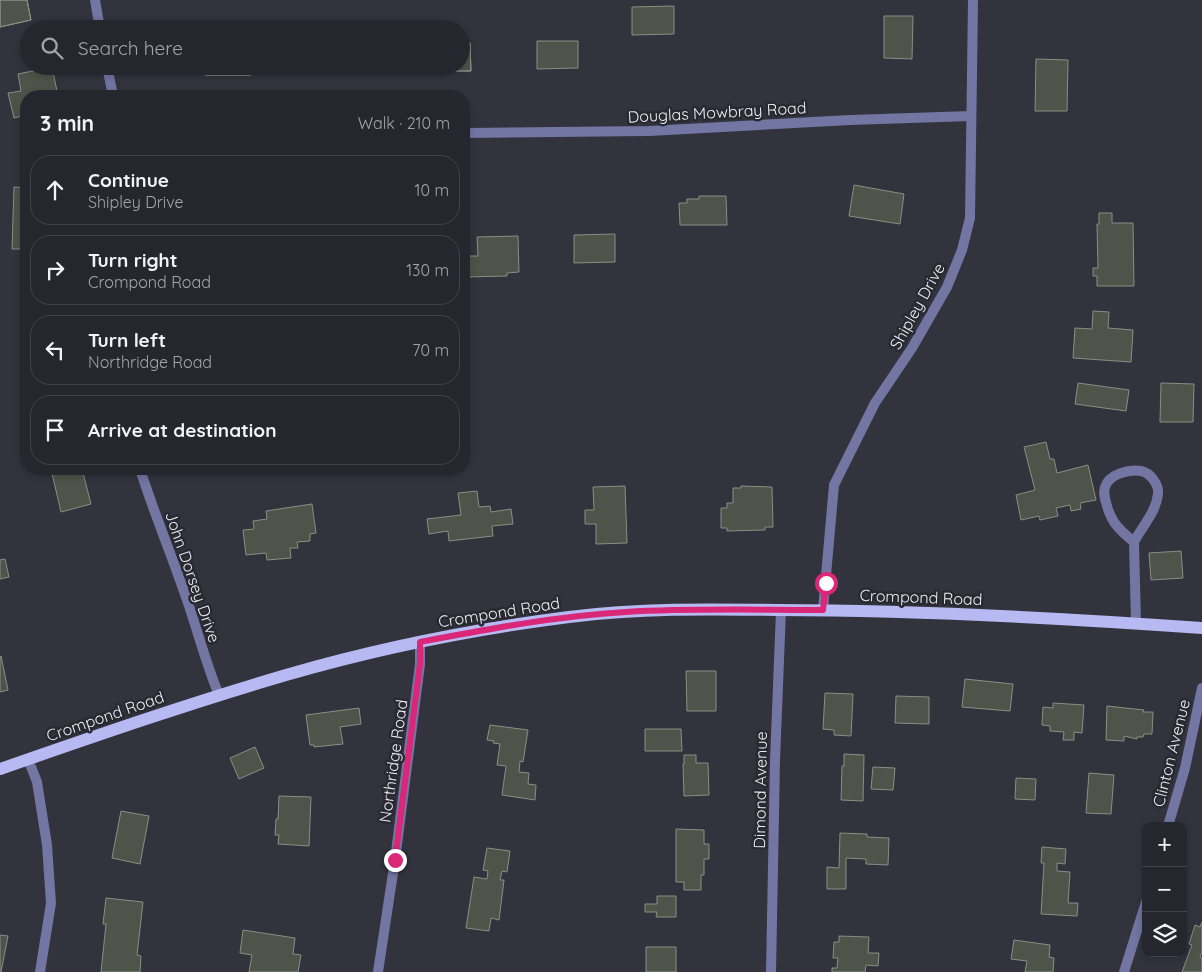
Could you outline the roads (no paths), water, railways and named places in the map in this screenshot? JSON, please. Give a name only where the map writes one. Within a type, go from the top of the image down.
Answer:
[{"type":"main road","name":"Crompond Road","points":[[0,769],[219,695],[298,672],[420,642],[523,623],[572,617],[677,610],[823,610],[972,614],[1202,628]]},
{"type":"street","points":[[95,0],[98,20]]},
{"type":"street","name":"Shipley Drive","points":[[823,610],[834,485],[875,403],[912,348],[948,287],[962,250],[970,218],[973,0]]},
{"type":"street","points":[[109,75],[112,90]]},
{"type":"street","name":"Douglas Mowbray Road","points":[[470,133],[649,131],[850,120],[971,116]]},
{"type":"street","points":[[1134,542],[1118,527],[1110,515],[1104,496],[1106,485],[1113,476],[1128,471],[1143,471],[1155,480],[1158,493],[1154,512],[1134,542],[1136,623]]},
{"type":"street","name":"John Dorsey Drive","points":[[142,475],[219,695]]},
{"type":"street","name":"Dimond Avenue","points":[[771,972],[780,610]]},
{"type":"street","name":"Northridge Road","points":[[378,972],[395,860],[419,674],[420,642]]},
{"type":"street","name":"Clinton Avenue","points":[[1169,822],[1185,768],[1202,688]]},
{"type":"street","points":[[28,759],[37,782],[48,845],[51,903],[40,972]]},
{"type":"street","points":[[1124,972],[1143,912]]}]
